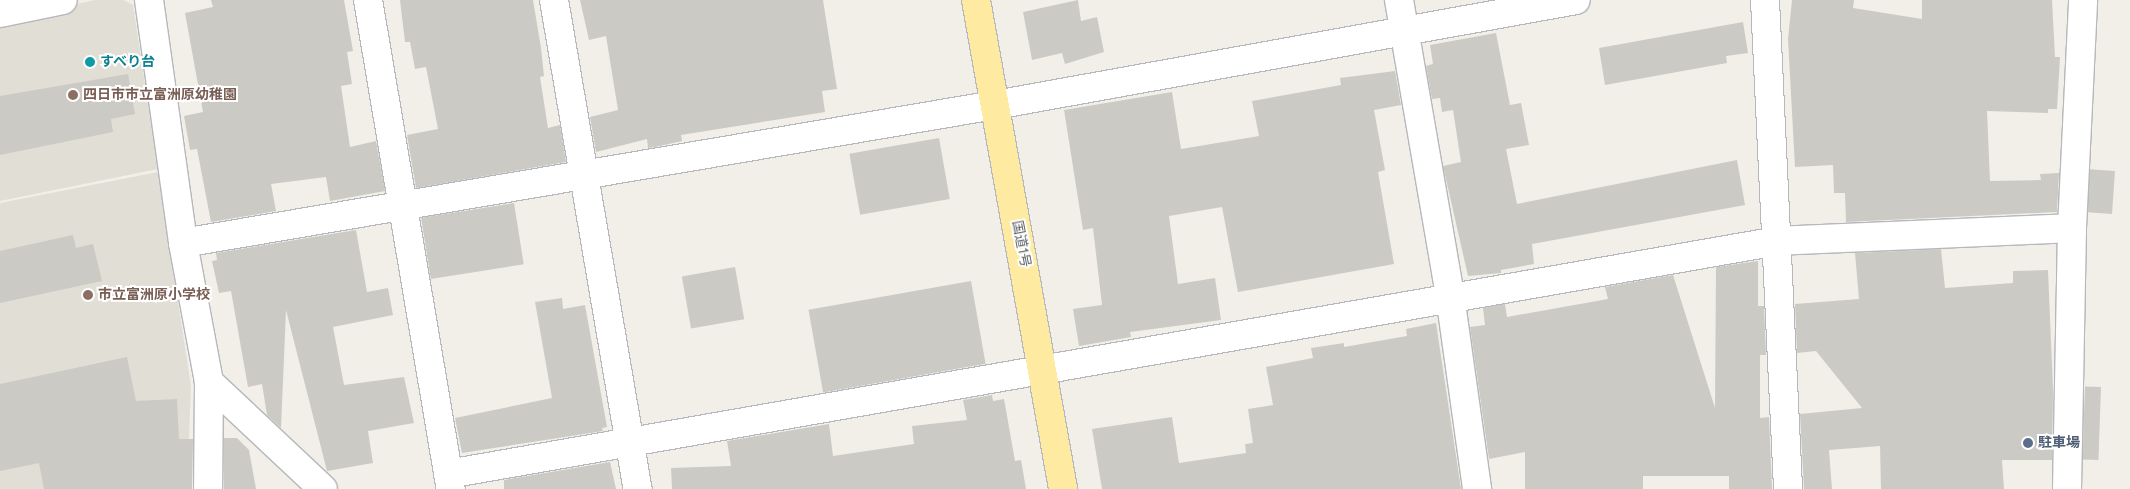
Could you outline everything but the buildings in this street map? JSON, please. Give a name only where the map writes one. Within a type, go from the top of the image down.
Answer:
[{"type":"highway","name":"国道1号","points":[[976,0],[1044,370],[1063,489]]},
{"type":"street","points":[[0,13],[64,0]]},
{"type":"street","points":[[149,0],[183,243],[209,382],[208,489]]},
{"type":"street","points":[[368,0],[450,481],[630,442],[1044,370],[1450,296],[1776,241],[2072,228]]},
{"type":"street","points":[[554,0],[638,489]]},
{"type":"street","points":[[1399,0],[1450,296],[1477,489]]},
{"type":"street","points":[[183,243],[995,105],[1576,0]]},
{"type":"street","points":[[1765,0],[1788,489]]},
{"type":"street","points":[[2066,489],[2072,228],[2083,0]]},
{"type":"street","points":[[209,382],[323,489]]},
{"type":"shaded area","name":"四日市市立富洲原幼稚園","points":[[95,0],[123,0],[133,5],[158,169],[0,201],[0,21]]},
{"type":"shaded area","name":"市立富洲原小学校","points":[[158,172],[191,386],[187,489],[0,489],[0,203]]},
{"type":"place","name":"すべり台","points":[[90,62]]},
{"type":"place","name":"四日市市立富洲原幼稚園","points":[[73,95]]},
{"type":"place","name":"市立富洲原小学校","points":[[88,295]]},
{"type":"place","name":"駐車場","points":[[2028,443]]}]
